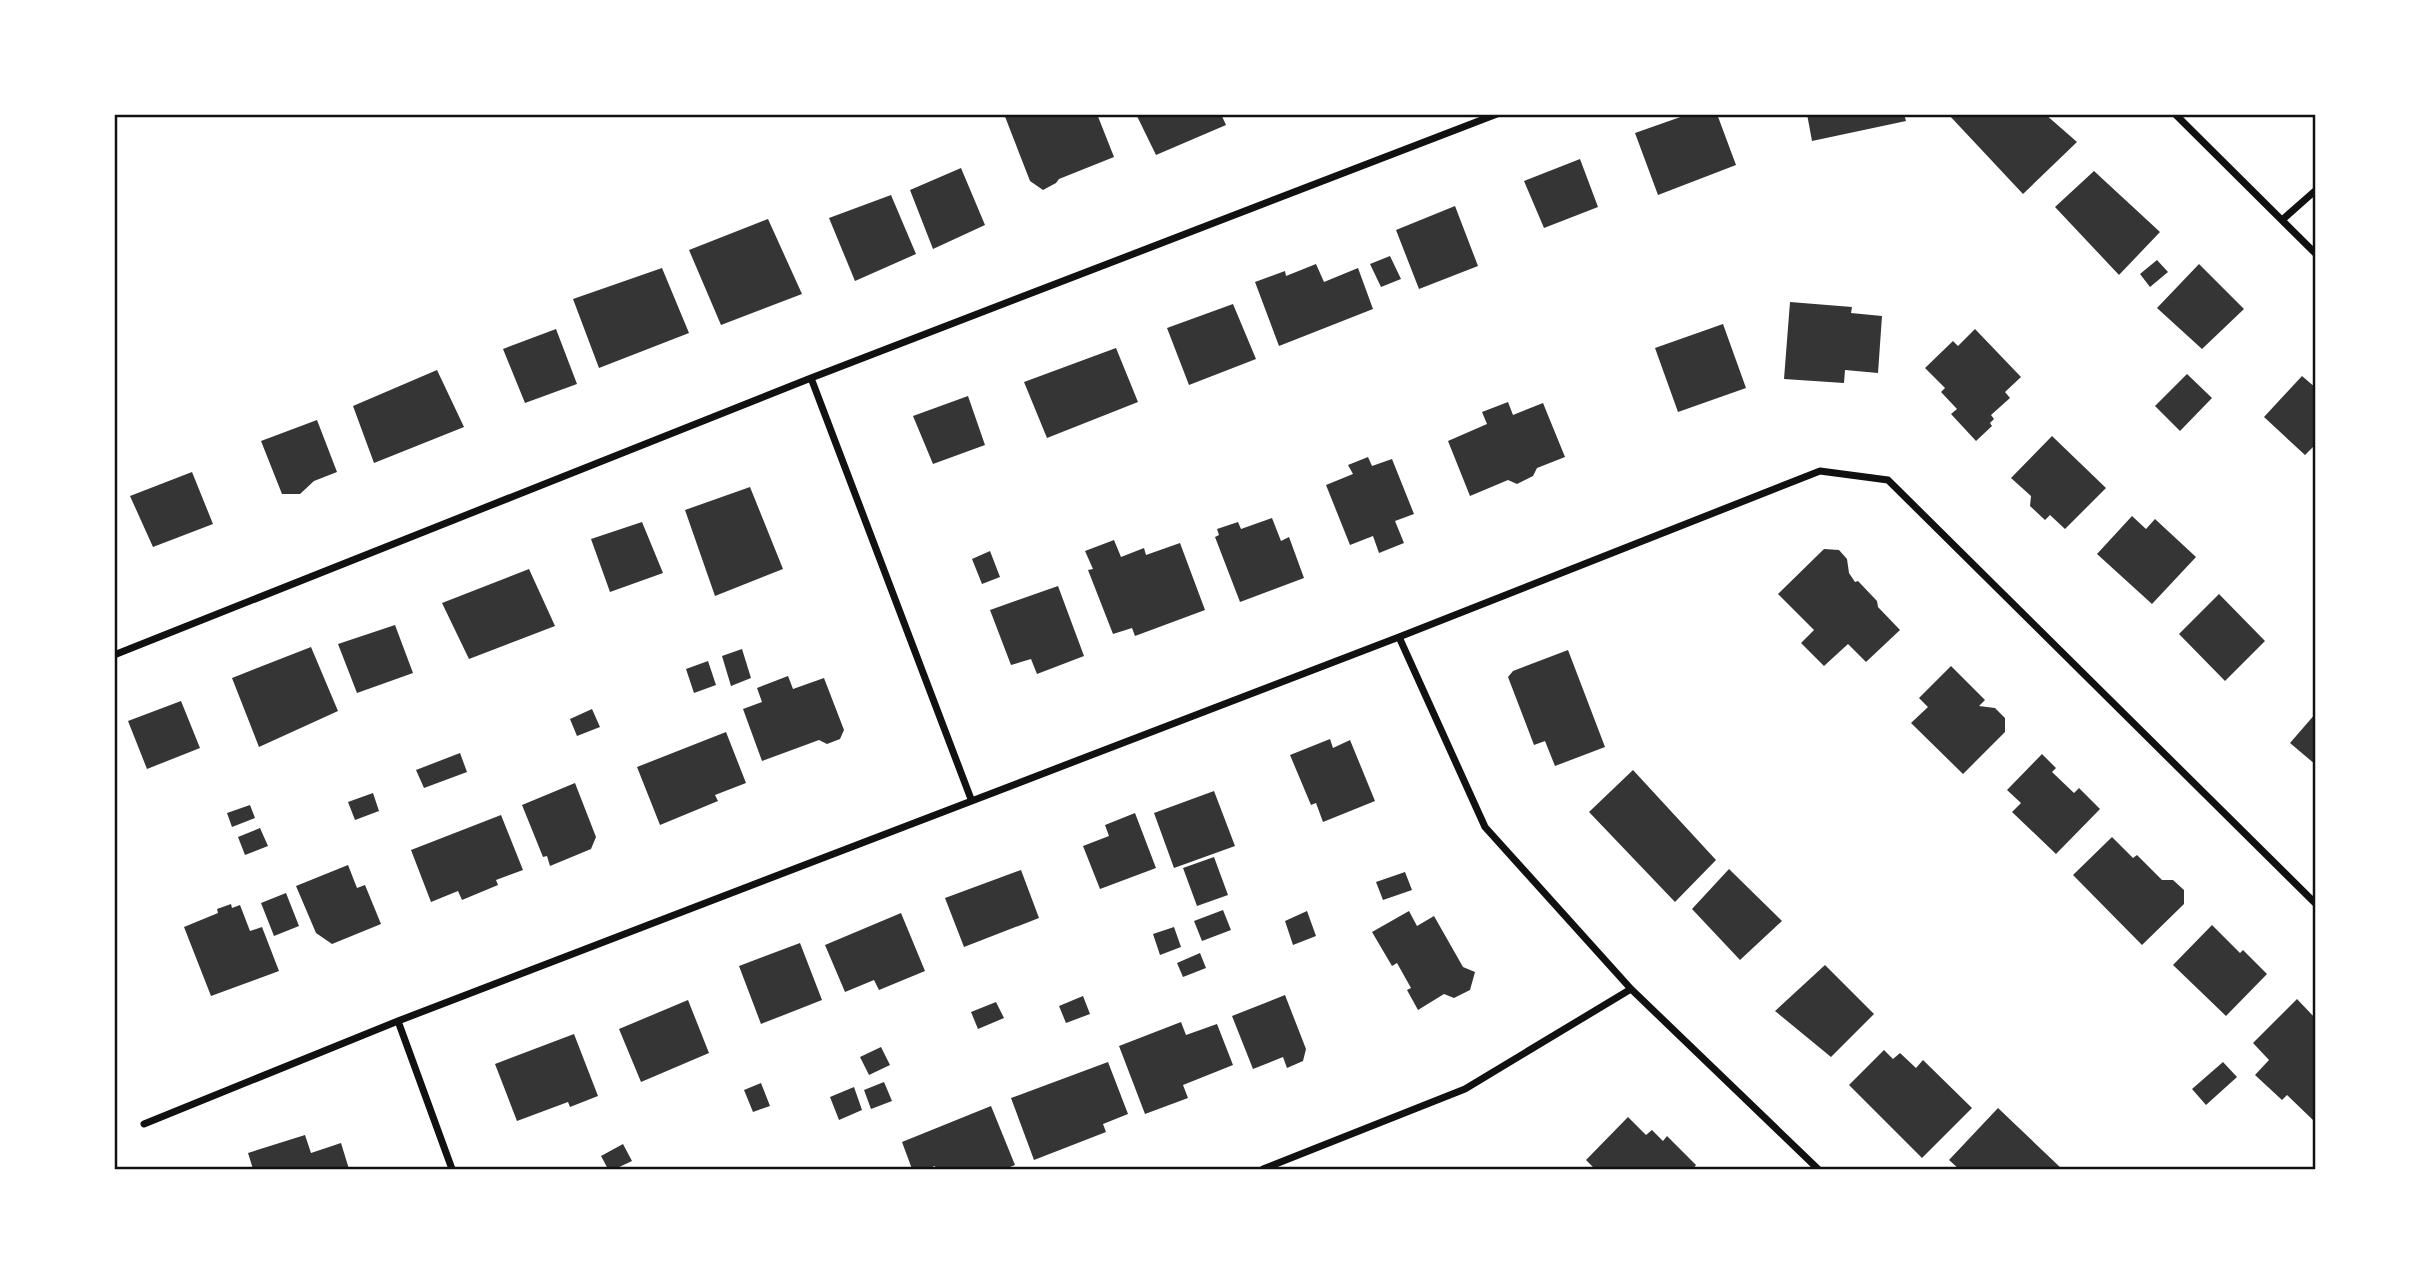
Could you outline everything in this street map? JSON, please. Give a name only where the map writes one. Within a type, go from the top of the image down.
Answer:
[{"type":"street","points":[[114,655],[811,378],[1497,114]]},
{"type":"street","points":[[2175,114],[2316,254]]},
{"type":"street","points":[[2282,220],[2316,190]]},
{"type":"street","points":[[811,378],[971,799]]},
{"type":"street","points":[[144,1124],[398,1021],[1399,637],[1820,471],[1888,480],[2316,904]]},
{"type":"street","points":[[1399,637],[1485,827],[1631,989],[1818,1169]]},
{"type":"street","points":[[1263,1169],[1465,1088],[1631,989]]},
{"type":"street","points":[[398,1021],[452,1169]]},
{"type":"building","points":[[1004,114],[1097,114],[1114,157],[1059,179],[1043,190],[1030,181]]},
{"type":"building","points":[[1136,114],[1221,114],[1226,125],[1156,155]]},
{"type":"building","points":[[1689,114],[1717,114],[1736,165],[1658,195],[1635,133]]},
{"type":"building","points":[[1807,114],[1904,114],[1906,121],[1812,141]]},
{"type":"building","points":[[1948,114],[2045,114],[2077,142],[2023,194]]},
{"type":"building","points":[[1580,159],[1598,207],[1544,228],[1524,181]]},
{"type":"building","points":[[961,168],[985,225],[933,249],[910,190]]},
{"type":"building","points":[[2094,171],[2160,232],[2119,275],[2055,207]]},
{"type":"building","points":[[891,195],[916,254],[855,281],[829,218]]},
{"type":"building","points":[[1455,206],[1478,266],[1419,289],[1396,230]]},
{"type":"building","points":[[768,219],[802,294],[721,325],[689,250]]},
{"type":"building","points":[[1390,256],[1401,279],[1381,287],[1370,264]]},
{"type":"building","points":[[2157,260],[2168,272],[2150,287],[2140,274]]},
{"type":"building","points":[[1316,264],[1324,282],[1358,268],[1373,309],[1279,346],[1255,282],[1285,271],[1286,276]]},
{"type":"building","points":[[2199,264],[2244,309],[2202,349],[2157,308]]},
{"type":"building","points":[[662,268],[689,333],[599,368],[573,299]]},
{"type":"building","points":[[1790,302],[1852,307],[1851,313],[1882,316],[1878,373],[1845,370],[1844,383],[1784,379]]},
{"type":"building","points":[[1233,304],[1256,359],[1189,385],[1167,328]]},
{"type":"building","points":[[1723,324],[1746,388],[1678,412],[1655,348]]},
{"type":"building","points":[[556,329],[577,384],[525,403],[503,349]]},
{"type":"building","points":[[1975,329],[2021,377],[2005,392],[2010,398],[1991,415],[1994,419],[1990,423],[1992,426],[1976,441],[1951,414],[1957,409],[1941,392],[1945,388],[1925,368],[1953,341],[1958,346]]},
{"type":"building","points":[[1116,348],[1138,402],[1047,438],[1024,382]]},
{"type":"building","points":[[437,370],[464,427],[374,463],[353,406]]},
{"type":"building","points":[[2187,374],[2212,398],[2180,431],[2155,406]]},
{"type":"building","points":[[2302,376],[2316,388],[2316,444],[2305,455],[2264,417]]},
{"type":"building","points":[[968,396],[985,445],[933,464],[913,416]]},
{"type":"building","points":[[1508,402],[1513,415],[1543,403],[1565,457],[1537,468],[1533,476],[1517,484],[1508,480],[1470,496],[1448,441],[1487,424],[1482,412]]},
{"type":"building","points":[[317,420],[337,472],[314,481],[300,494],[282,494],[261,441]]},
{"type":"building","points":[[2052,436],[2106,488],[2065,529],[2050,515],[2045,520],[2030,506],[2031,496],[2011,478]]},
{"type":"building","points":[[1368,457],[1372,466],[1392,459],[1414,514],[1395,521],[1404,543],[1379,553],[1373,536],[1350,545],[1326,485],[1353,474],[1348,465]]},
{"type":"building","points":[[192,472],[213,524],[153,547],[130,496]]},
{"type":"building","points":[[750,487],[783,569],[715,596],[685,510]]},
{"type":"building","points":[[2132,516],[2146,529],[2155,519],[2196,557],[2152,604],[2097,554]]},
{"type":"building","points":[[1272,518],[1281,541],[1289,537],[1304,578],[1240,602],[1215,537],[1219,535],[1217,529],[1238,522],[1241,529]]},
{"type":"building","points":[[642,522],[663,573],[610,592],[591,539]]},
{"type":"building","points":[[1114,540],[1121,557],[1144,548],[1146,555],[1180,543],[1205,610],[1135,636],[1132,628],[1113,634],[1088,570],[1093,569],[1085,551]]},
{"type":"building","points":[[1824,549],[1839,550],[1847,559],[1849,573],[1855,582],[1858,581],[1877,601],[1878,607],[1900,630],[1866,662],[1848,644],[1824,666],[1801,643],[1814,630],[1778,594]]},
{"type":"building","points":[[990,551],[1000,577],[982,584],[972,559]]},
{"type":"building","points":[[529,569],[555,626],[469,659],[442,603]]},
{"type":"building","points":[[1058,586],[1084,656],[1037,674],[1031,659],[1011,665],[990,610]]},
{"type":"building","points":[[2219,594],[2265,641],[2225,681],[2179,634]]},
{"type":"building","points":[[395,625],[413,673],[357,693],[338,644]]},
{"type":"building","points":[[311,647],[338,711],[259,747],[232,678]]},
{"type":"building","points":[[742,649],[751,678],[731,686],[722,656]]},
{"type":"building","points":[[1568,650],[1605,747],[1555,766],[1545,741],[1534,745],[1508,677],[1513,671]]},
{"type":"building","points":[[708,661],[716,685],[694,693],[686,669]]},
{"type":"building","points":[[1951,666],[1985,700],[1979,706],[1995,708],[2005,718],[2005,732],[1963,774],[1911,723],[1928,707],[1919,698]]},
{"type":"building","points":[[788,676],[793,689],[824,678],[844,730],[840,739],[827,744],[819,740],[762,761],[743,709],[762,702],[757,688]]},
{"type":"building","points":[[181,701],[200,748],[147,769],[128,721]]},
{"type":"building","points":[[592,709],[600,727],[577,736],[570,719]]},
{"type":"building","points":[[2316,713],[2316,765],[2290,743]]},
{"type":"building","points":[[726,732],[746,783],[715,795],[718,801],[660,825],[637,767]]},
{"type":"building","points":[[1330,739],[1333,748],[1350,740],[1375,801],[1323,822],[1316,803],[1311,805],[1290,755]]},
{"type":"building","points":[[460,753],[467,772],[424,788],[416,770]]},
{"type":"building","points":[[2042,754],[2056,768],[2052,772],[2074,793],[2079,788],[2100,809],[2056,854],[2012,812],[2021,803],[2007,790]]},
{"type":"building","points":[[1633,770],[1716,860],[1675,902],[1589,812]]},
{"type":"building","points":[[575,783],[596,837],[591,849],[550,866],[547,856],[543,857],[522,805]]},
{"type":"building","points":[[1214,791],[1235,846],[1174,868],[1154,813]]},
{"type":"building","points":[[373,793],[379,811],[355,820],[348,802]]},
{"type":"building","points":[[250,805],[255,818],[232,827],[227,813]]},
{"type":"building","points":[[1135,813],[1156,868],[1100,889],[1083,846],[1109,836],[1105,825]]},
{"type":"building","points":[[501,815],[523,870],[496,880],[498,885],[462,900],[458,891],[431,902],[411,850]]},
{"type":"building","points":[[260,828],[268,846],[245,855],[238,837]]},
{"type":"building","points":[[2112,837],[2133,858],[2137,855],[2162,880],[2173,880],[2184,890],[2184,904],[2142,945],[2073,875]]},
{"type":"building","points":[[1214,857],[1228,895],[1197,906],[1183,868]]},
{"type":"building","points":[[348,865],[357,888],[365,885],[381,924],[332,944],[316,933],[296,886]]},
{"type":"building","points":[[1729,869],[1782,921],[1740,960],[1692,909]]},
{"type":"building","points":[[1021,870],[1039,918],[964,947],[945,898]]},
{"type":"building","points":[[1405,872],[1412,890],[1383,900],[1376,882]]},
{"type":"building","points":[[286,893],[299,926],[274,936],[261,903]]},
{"type":"building","points":[[231,904],[232,908],[240,905],[250,931],[262,927],[279,971],[211,996],[184,927],[218,913],[217,909]]},
{"type":"building","points":[[1223,910],[1231,930],[1202,941],[1194,921]]},
{"type":"building","points":[[1307,911],[1316,936],[1293,945],[1285,921]]},
{"type":"building","points":[[1409,911],[1417,926],[1434,916],[1463,967],[1475,972],[1470,990],[1454,998],[1444,994],[1418,1010],[1407,990],[1411,988],[1397,963],[1392,966],[1372,932]]},
{"type":"building","points":[[901,913],[925,971],[879,990],[874,980],[845,992],[825,945]]},
{"type":"building","points":[[2212,925],[2240,953],[2243,950],[2267,974],[2226,1016],[2173,965]]},
{"type":"building","points":[[1174,927],[1181,947],[1160,955],[1153,934]]},
{"type":"building","points":[[800,943],[822,1000],[761,1024],[739,966]]},
{"type":"building","points":[[1200,953],[1206,968],[1183,977],[1177,963]]},
{"type":"building","points":[[1825,965],[1874,1014],[1831,1057],[1775,1011]]},
{"type":"building","points":[[1285,995],[1306,1049],[1303,1061],[1287,1068],[1283,1057],[1253,1069],[1232,1016]]},
{"type":"building","points":[[1083,996],[1090,1014],[1066,1023],[1059,1006]]},
{"type":"building","points":[[2297,999],[2316,1019],[2313,1027],[2316,1030],[2314,1121],[2287,1095],[2282,1100],[2255,1075],[2269,1060],[2253,1043]]},
{"type":"building","points":[[688,1000],[709,1053],[641,1082],[619,1029]]},
{"type":"building","points":[[996,1002],[1004,1018],[978,1029],[971,1012]]},
{"type":"building","points":[[1181,1022],[1186,1035],[1217,1024],[1233,1065],[1183,1085],[1188,1098],[1145,1114],[1119,1046]]},
{"type":"building","points":[[574,1034],[598,1096],[570,1107],[568,1102],[517,1121],[495,1064]]},
{"type":"building","points":[[881,1047],[890,1065],[869,1075],[860,1057]]},
{"type":"building","points":[[1884,1050],[1893,1059],[1900,1053],[1916,1068],[1923,1060],[1972,1108],[1922,1158],[1849,1085]]},
{"type":"building","points":[[1108,1062],[1128,1114],[1103,1124],[1106,1132],[1034,1160],[1011,1098]]},
{"type":"building","points":[[2223,1062],[2237,1077],[2206,1105],[2192,1089]]},
{"type":"building","points":[[884,1082],[892,1101],[871,1109],[864,1090]]},
{"type":"building","points":[[761,1083],[770,1106],[753,1112],[744,1090]]},
{"type":"building","points":[[854,1087],[862,1110],[839,1120],[830,1097]]},
{"type":"building","points":[[991,1106],[1015,1165],[1005,1169],[936,1169],[935,1166],[912,1169],[902,1142]]},
{"type":"building","points":[[1998,1108],[2062,1169],[1959,1169],[1949,1160]]},
{"type":"building","points":[[1628,1117],[1646,1135],[1652,1130],[1663,1141],[1667,1136],[1696,1165],[1693,1169],[1595,1169],[1586,1160]]},
{"type":"building","points":[[305,1135],[311,1153],[341,1143],[349,1169],[253,1169],[248,1153]]},
{"type":"building","points":[[623,1144],[632,1161],[615,1169],[608,1169],[601,1156]]}]
